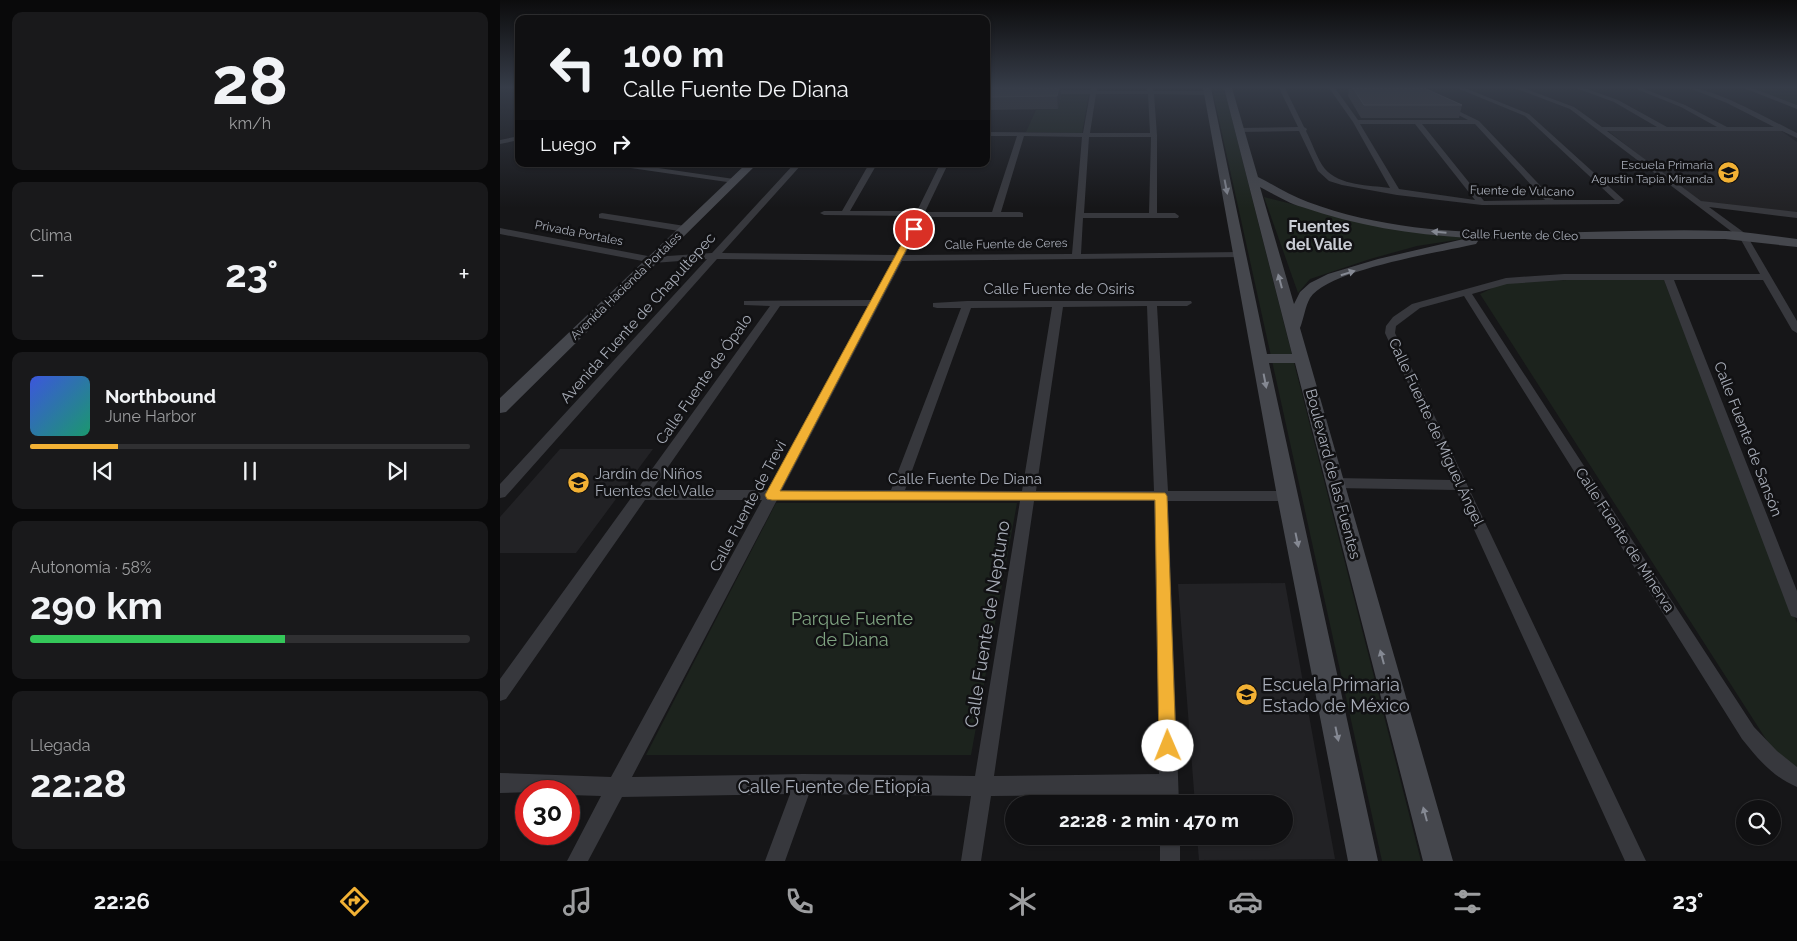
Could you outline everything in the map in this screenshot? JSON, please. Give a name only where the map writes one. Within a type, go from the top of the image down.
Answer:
[{"type":"street","points":[[1076,256],[1087,128]]},
{"type":"street","points":[[1153,128],[1153,216]]},
{"type":"street","name":"Boulevard de las Fuentes","points":[[1223,128],[1238,165],[1302,358],[1438,861]]},
{"type":"street","points":[[1360,128],[1397,193]]},
{"type":"street","points":[[1422,128],[1482,203]]},
{"type":"street","points":[[1483,128],[1552,203]]},
{"type":"street","name":"Fuente de Vulcano","points":[[1304,130],[1322,169],[1332,179],[1348,184],[1397,193],[1482,203],[1619,202],[1620,200],[1541,128]]},
{"type":"street","points":[[1602,129],[1785,129],[1797,136]]},
{"type":"street","points":[[1602,129],[1745,239],[1797,330]]},
{"type":"street","points":[[1239,130],[1304,130]]},
{"type":"street","name":"Boulevard de las Fuentes","points":[[1239,130],[1240,255],[1287,496],[1363,861]]},
{"type":"street","points":[[990,134],[1154,135]]},
{"type":"street","points":[[996,214],[1021,134]]},
{"type":"street","points":[[500,142],[515,139]]},
{"type":"street","name":"Calle Fuente de Cleo","points":[[1238,165],[1286,198],[1347,217],[1416,230],[1489,238],[1745,239],[1797,243]]},
{"type":"street","points":[[638,167],[734,181]]},
{"type":"street","name":"Avenida Hacienda Portales","points":[[500,408],[749,167]]},
{"type":"street","name":"Avenida Fuente de Chapultepec","points":[[500,493],[795,167]]},
{"type":"street","points":[[845,213],[871,167]]},
{"type":"street","name":"Calle Fuente de Trevi","points":[[577,861],[899,258],[943,167]]},
{"type":"street","points":[[1698,203],[1797,215]]},
{"type":"street","points":[[824,213],[1020,215]]},
{"type":"street","points":[[1080,215],[1175,216]]},
{"type":"street","points":[[602,216],[685,229]]},
{"type":"street","name":"Privada Portales","points":[[500,231],[653,260]]},
{"type":"street","name":"Calle Fuente de Cleo","points":[[1293,328],[1305,295],[1320,284],[1339,276],[1419,252],[1489,238]]},
{"type":"street","name":"Calle Fuente de Cleo","points":[[1745,239],[1797,248]]},
{"type":"street","name":"Calle Fuente de Ceres","points":[[653,260],[714,256],[899,258],[1240,255]]},
{"type":"street","name":"Calle Fuente de Miguel Ángel","points":[[1636,861],[1390,333],[1391,326],[1407,311],[1506,281],[1564,277],[1768,277]]},
{"type":"street","name":"Calle Fuente de Sansón","points":[[1668,278],[1797,611]]},
{"type":"street","name":"Calle Fuente de Minerva","points":[[1466,292],[1748,733],[1764,753],[1788,773],[1797,777]]},
{"type":"street","name":"Calle Fuente de Ópalo","points":[[748,303],[875,303]]},
{"type":"street","name":"Calle Fuente de Ópalo","points":[[500,693],[777,303]]},
{"type":"street","points":[[1152,303],[1161,496],[1169,795]]},
{"type":"street","name":"Calle Fuente de Osiris","points":[[937,305],[1187,303]]},
{"type":"street","points":[[896,496],[967,304]]},
{"type":"street","name":"Calle Fuente de Neptuno","points":[[971,861],[1058,304]]},
{"type":"street","points":[[1260,359],[1302,358]]},
{"type":"street","points":[[500,478],[514,477]]},
{"type":"street","points":[[1335,483],[1461,485]]},
{"type":"street","name":"Calle Fuente De Diana","points":[[642,495],[1287,496]]},
{"type":"street","name":"Calle Fuente de Etiopía","points":[[500,783],[617,787],[803,784],[982,786],[1168,784]]},
{"type":"street","points":[[776,861],[803,784]]},
{"type":"street","points":[[1170,845],[1170,861]]},
{"type":"shaded area","name":"Escuela Primaria Agustin Tapia Miranda","points":[[1607,130],[1780,130],[1797,142],[1797,213],[1699,203]]},
{"type":"shaded area","name":"Jardín de Niños Fuentes del Valle","points":[[560,449],[653,449],[576,553],[500,553],[500,517]]},
{"type":"shaded area","name":"Escuela Primaria Estado de México","points":[[1285,583],[1335,859],[1199,860],[1198,845],[1293,845],[1293,795],[1194,795],[1178,584]]},
{"type":"green space","points":[[1028,128],[1083,128],[1082,133],[1026,132]]},
{"type":"green space","points":[[1221,128],[1234,128],[1421,861],[1382,861]]},
{"type":"green space","points":[[1264,197],[1375,225],[1469,238],[1417,246],[1370,259],[1310,279],[1298,293]]},
{"type":"green space","points":[[1664,280],[1797,623],[1797,769],[1780,761],[1480,294],[1507,281]]},
{"type":"green space","name":"Parque Fuente de Diana","points":[[776,503],[1017,503],[971,755],[646,755]]},
{"type":"place","name":"Escuela Primaria Agustin Tapia Miranda","points":[[1729,172]]},
{"type":"place","name":"Jardín de Niños Fuentes del Valle","points":[[579,483]]},
{"type":"place","name":"Escuela Primaria Estado de México","points":[[1246,694]]},
{"type":"district","name":"Fuentes del Valle","points":[[1319,235]]},
{"type":"route","points":[[914,229],[772,495],[1161,496],[1168,746]]}]
